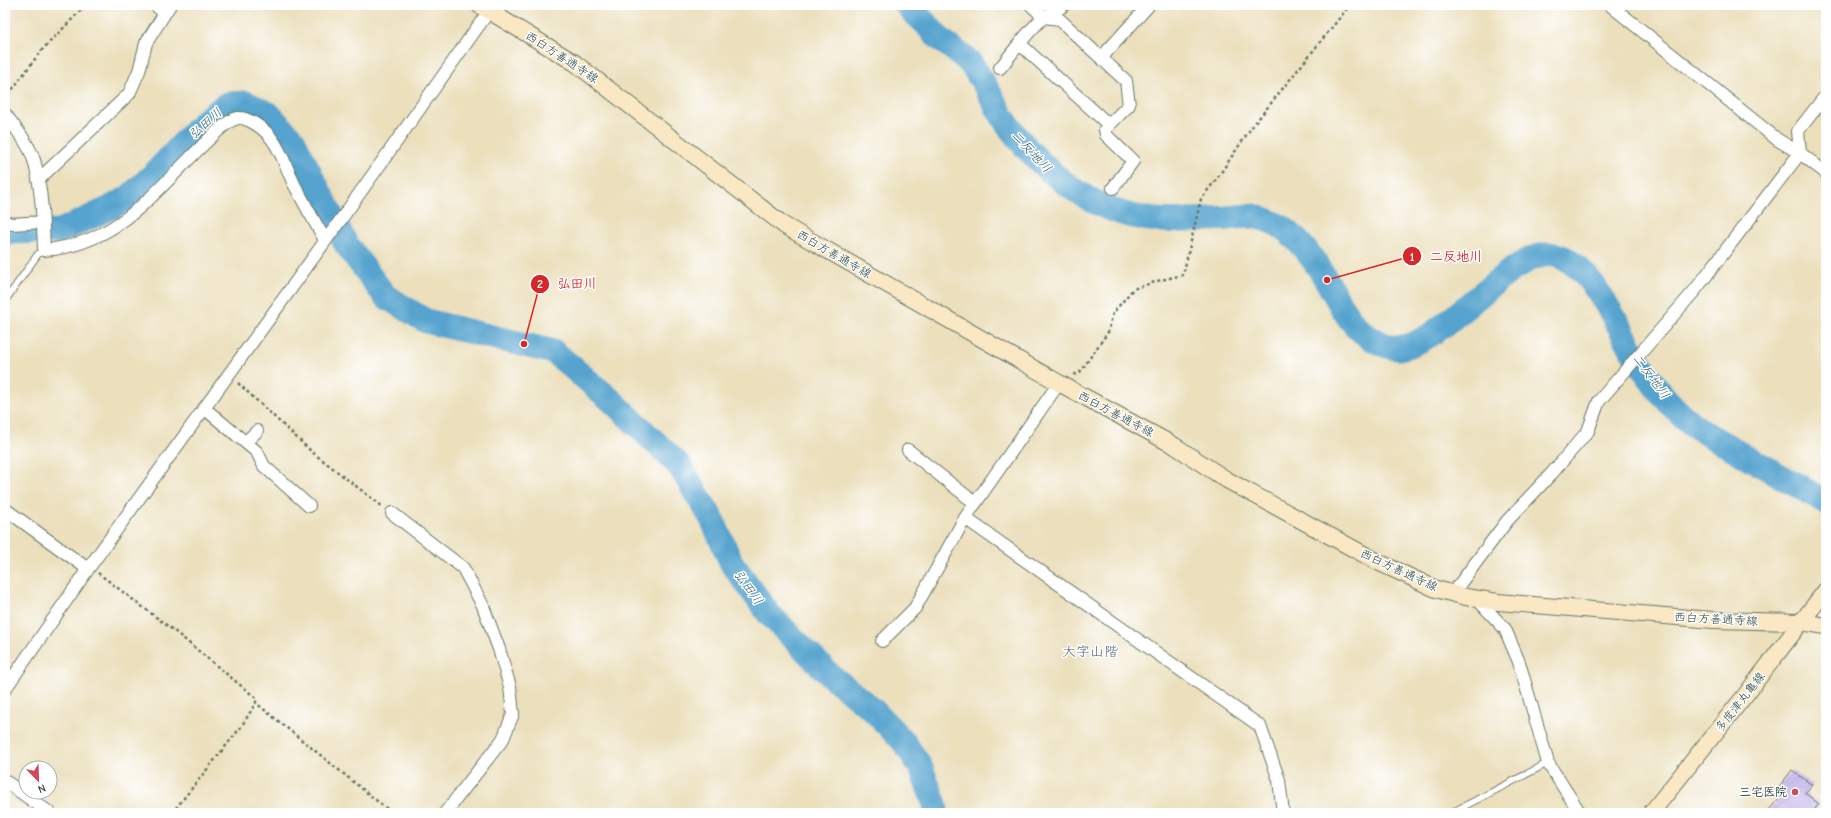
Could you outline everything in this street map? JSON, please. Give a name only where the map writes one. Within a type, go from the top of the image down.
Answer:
[{"type":"main road","name":"西白方善通寺線","points":[[482,7],[575,63],[785,226],[1059,383],[1175,446],[1227,480],[1378,562],[1436,589],[1498,602],[1713,620],[1801,622],[1826,626]]},
{"type":"main road","name":"多度津丸亀線","points":[[1651,813],[1744,698],[1826,590]]},
{"type":"street","points":[[38,180],[110,113],[128,94],[139,71],[146,43],[168,9],[155,5]]},
{"type":"street","points":[[1032,5],[1044,17],[1059,19],[1126,81],[1129,105],[1105,129],[1106,135],[1134,161],[1113,188]]},
{"type":"street","points":[[1000,68],[1020,44],[1024,36],[1044,17],[1059,10],[1064,5]]},
{"type":"street","points":[[1101,58],[1149,5]]},
{"type":"street","points":[[1610,5],[1778,140],[1800,153],[1826,173]]},
{"type":"street","points":[[5,688],[228,374],[325,239],[347,211],[482,7]]},
{"type":"street","points":[[1020,44],[1109,125]]},
{"type":"street","points":[[1453,593],[1507,521],[1553,472],[1588,431],[1599,401],[1696,289],[1800,153],[1798,131],[1826,95]]},
{"type":"street","points":[[5,114],[24,140],[35,163],[43,222],[44,250],[62,249],[90,239],[113,228],[137,211],[208,139],[228,123],[238,118],[251,121],[267,133],[286,164],[294,183],[325,239]]},
{"type":"street","points":[[5,222],[12,224],[43,222]]},
{"type":"street","points":[[882,641],[914,608],[965,518],[1059,383]]},
{"type":"street","points":[[204,408],[258,452],[260,471],[309,506]]},
{"type":"street","points":[[246,442],[257,431]]},
{"type":"street","points":[[908,450],[975,503]]},
{"type":"street","points":[[5,509],[89,568]]},
{"type":"street","points":[[392,513],[464,568],[483,606],[500,649],[510,687],[513,714],[503,739],[445,813]]},
{"type":"street","points":[[965,518],[1260,726],[1280,780],[1283,813]]},
{"type":"street","points":[[1476,598],[1505,629],[1519,662],[1548,763],[1580,813]]},
{"type":"street","points":[[5,781],[50,813]]},
{"type":"lane","points":[[5,301],[38,254],[44,250]]},
{"type":"lane","points":[[1451,813],[1548,763]]},
{"type":"path","points":[[5,99],[41,51],[86,5]]},
{"type":"path","points":[[1059,383],[1080,372],[1108,332],[1113,313],[1133,289],[1183,275],[1201,199],[1218,177],[1251,128],[1350,5]]},
{"type":"path","points":[[228,374],[312,452],[392,513]]},
{"type":"path","points":[[89,568],[173,630],[256,698],[256,703],[241,727],[172,813]]},
{"type":"path","points":[[256,703],[392,813]]},
{"type":"building","name":"三宅医院","points":[[1792,770],[1812,785],[1805,793],[1819,804],[1812,813],[1770,813],[1769,810],[1785,791],[1779,787]]},
{"type":"waterway","name":"二反地川","points":[[907,5],[940,39],[969,62],[1016,136],[1047,168],[1064,182],[1083,195],[1102,205],[1122,213],[1143,218],[1175,220],[1252,216],[1277,224],[1294,237],[1312,258],[1347,315],[1359,330],[1384,345],[1398,348],[1418,342],[1439,329],[1482,293],[1525,262],[1544,255],[1562,257],[1586,276],[1597,290],[1647,375],[1680,414],[1710,436],[1826,502]]},
{"type":"waterway","name":"弘田川","points":[[5,232],[60,231],[128,198],[154,174],[204,121],[227,104],[246,103],[269,114],[293,140],[346,244],[385,296],[426,321],[554,352],[612,401],[679,465],[712,519],[731,562],[769,614],[830,675],[872,709],[904,742],[920,766],[935,804],[936,813]]},
{"type":"place","name":"二反地川","points":[[1327,280]]},
{"type":"place","name":"弘田川","points":[[524,344]]},
{"type":"place","name":"三宅医院","points":[[1795,792]]},
{"type":"district","name":"大字山階","points":[[1090,651]]}]
